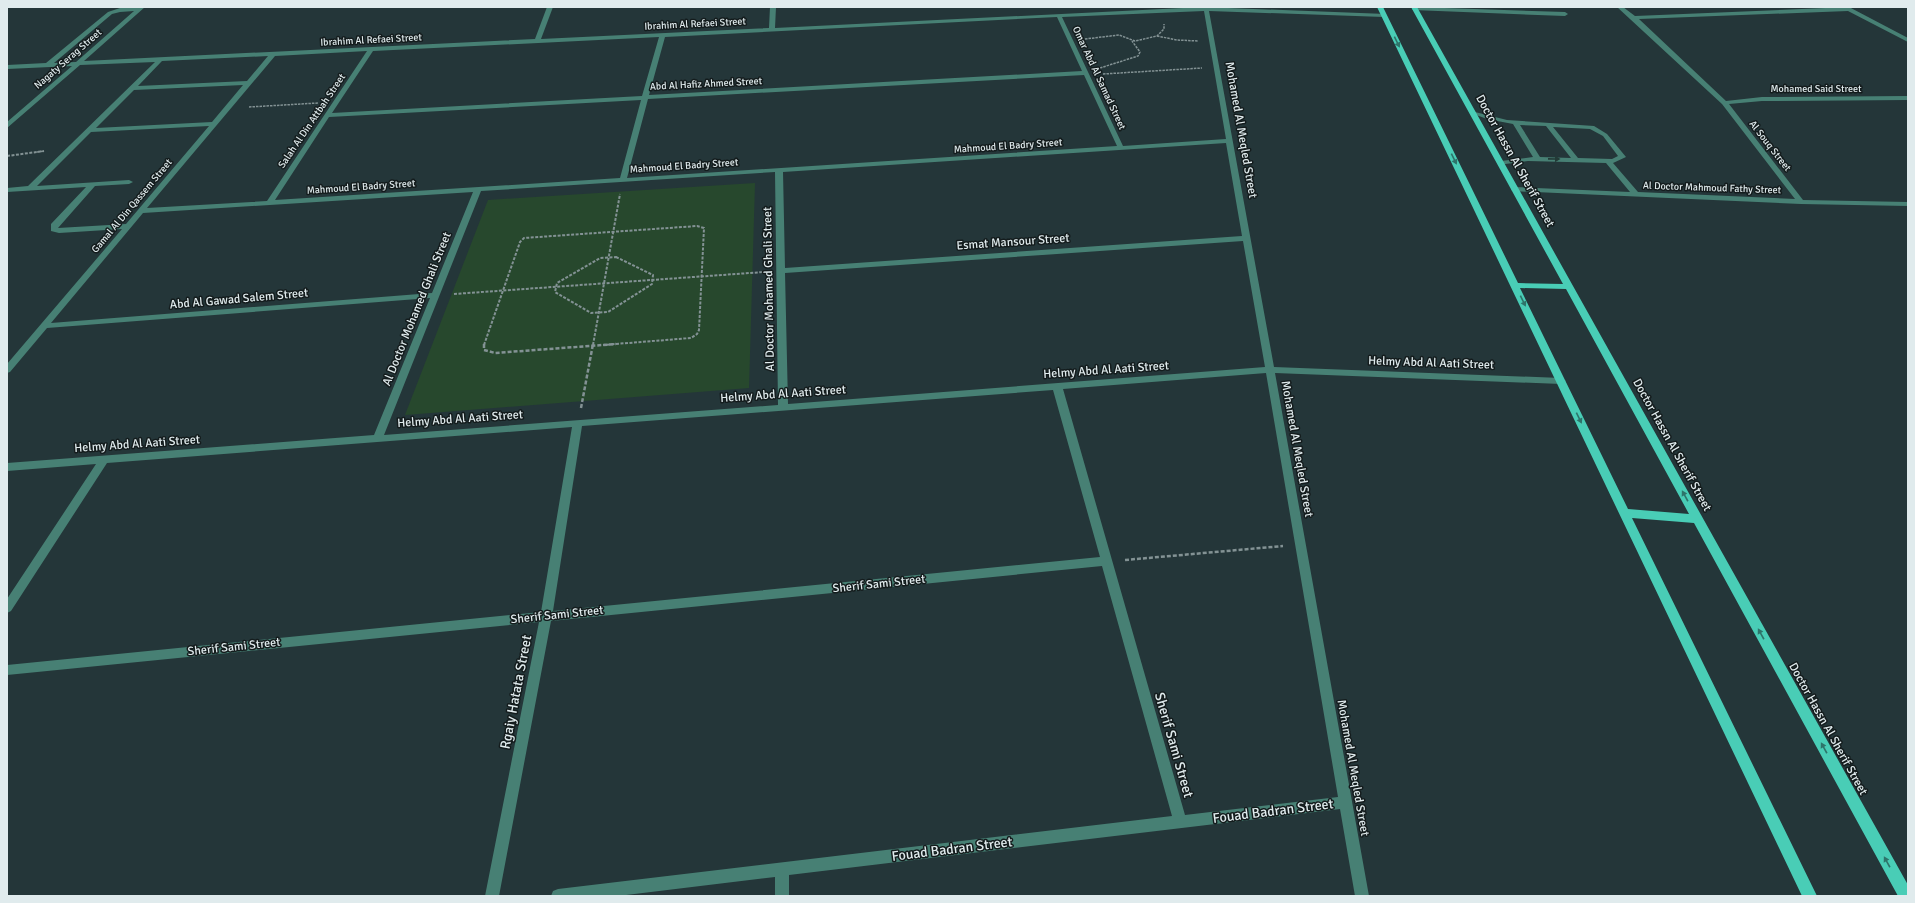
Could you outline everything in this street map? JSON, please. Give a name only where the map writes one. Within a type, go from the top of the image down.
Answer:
[{"type":"main road","name":"Doctor Hassn Al Sherif Street","points":[[1415,8],[1906,896]]},
{"type":"main road","points":[[1382,11],[1810,896]]},
{"type":"main road","points":[[1515,285],[1570,287]]},
{"type":"main road","points":[[1625,513],[1697,519]]},
{"type":"street","points":[[537,41],[550,7]]},
{"type":"street","points":[[772,30],[773,7]]},
{"type":"street","name":"Al Souq Street","points":[[1620,7],[1634,18],[1724,102],[1801,202]]},
{"type":"street","points":[[48,65],[110,14],[120,10],[141,8]]},
{"type":"street","name":"Nagaty Serag Street","points":[[7,126],[141,8]]},
{"type":"street","name":"Ibrahim Al Refaei Street","points":[[7,67],[1206,8],[1382,11]]},
{"type":"street","name":"Mohamed Al Meqled Street","points":[[1206,8],[1362,896]]},
{"type":"street","points":[[1415,8],[1565,14]]},
{"type":"street","points":[[1634,18],[1847,8],[1908,40]]},
{"type":"street","name":"Omar Abd Al Samad Street","points":[[1059,16],[1121,148]]},
{"type":"street","points":[[623,180],[662,35]]},
{"type":"street","name":"Salah Al Din Attbah Street","points":[[269,203],[371,49]]},
{"type":"street","name":"Gamal Al Din Qassem Street","points":[[7,370],[12,359],[44,326],[273,54]]},
{"type":"street","points":[[30,188],[160,60]]},
{"type":"street","name":"Abd Al Hafiz Ahmed Street","points":[[328,115],[1086,74]]},
{"type":"street","points":[[131,88],[249,83]]},
{"type":"street","name":"Mohamed Said Street","points":[[1724,102],[1762,99],[1908,98]]},
{"type":"street","points":[[1473,112],[1498,121],[1585,126],[1602,132],[1622,157],[1617,160],[1608,161],[1518,159],[1501,163]]},
{"type":"street","points":[[1516,123],[1538,159]]},
{"type":"street","points":[[89,130],[214,124]]},
{"type":"street","points":[[1548,125],[1576,160]]},
{"type":"street","name":"Mahmoud El Badry Street","points":[[141,211],[1229,141]]},
{"type":"street","points":[[1608,161],[1636,195]]},
{"type":"street","name":"Al Doctor Mohamed Ghali Street","points":[[779,170],[783,407]]},
{"type":"street","points":[[7,190],[129,182]]},
{"type":"street","points":[[93,184],[54,226],[54,229],[59,231],[128,226]]},
{"type":"street","name":"Al Doctor Mahmoud Fathy Street","points":[[1515,189],[1801,202],[1908,204]]},
{"type":"street","name":"Al Doctor Mohamed Ghali Street","points":[[378,438],[478,190]]},
{"type":"street","name":"Esmat Mansour Street","points":[[781,271],[1246,238]]},
{"type":"street","name":"Abd Al Gawad Salem Street","points":[[44,326],[436,295]]},
{"type":"street","name":"Helmy Abd Al Aati Street","points":[[7,467],[1270,370],[1561,381]]},
{"type":"street","name":"Sherif Sami Street","points":[[1057,386],[1180,822]]},
{"type":"street","name":"Rgaiy Hatata Street","points":[[492,896],[546,616],[578,423]]},
{"type":"street","points":[[7,608],[104,459]]},
{"type":"street","name":"Sherif Sami Street","points":[[7,670],[1106,561]]},
{"type":"street","name":"Fouad Badran Street","points":[[558,896],[1345,802]]},
{"type":"street","points":[[782,870],[782,896]]},
{"type":"path","points":[[1157,36],[1164,29],[1164,16],[1172,10]]},
{"type":"path","points":[[1070,40],[1119,35],[1132,41],[1157,36],[1187,41],[1212,41]]},
{"type":"path","points":[[1086,74],[1138,56],[1140,52],[1132,44],[1132,41]]},
{"type":"path","points":[[1086,74],[1216,68]]},
{"type":"path","points":[[227,109],[336,102]]},
{"type":"path","points":[[7,156],[71,148]]},
{"type":"path","points":[[578,423],[623,180]]},
{"type":"path","points":[[703,226],[699,330],[696,336],[691,338],[495,353],[485,352],[484,345],[520,242],[524,238],[614,231],[703,226]]},
{"type":"path","points":[[616,257],[653,275],[652,284],[608,312],[599,313],[591,313],[555,292],[557,283],[600,258],[609,258],[616,257]]},
{"type":"path","points":[[436,295],[781,271]]},
{"type":"path","points":[[1106,561],[1300,544]]},
{"type":"green space","points":[[755,183],[749,388],[405,415],[488,200]]}]
